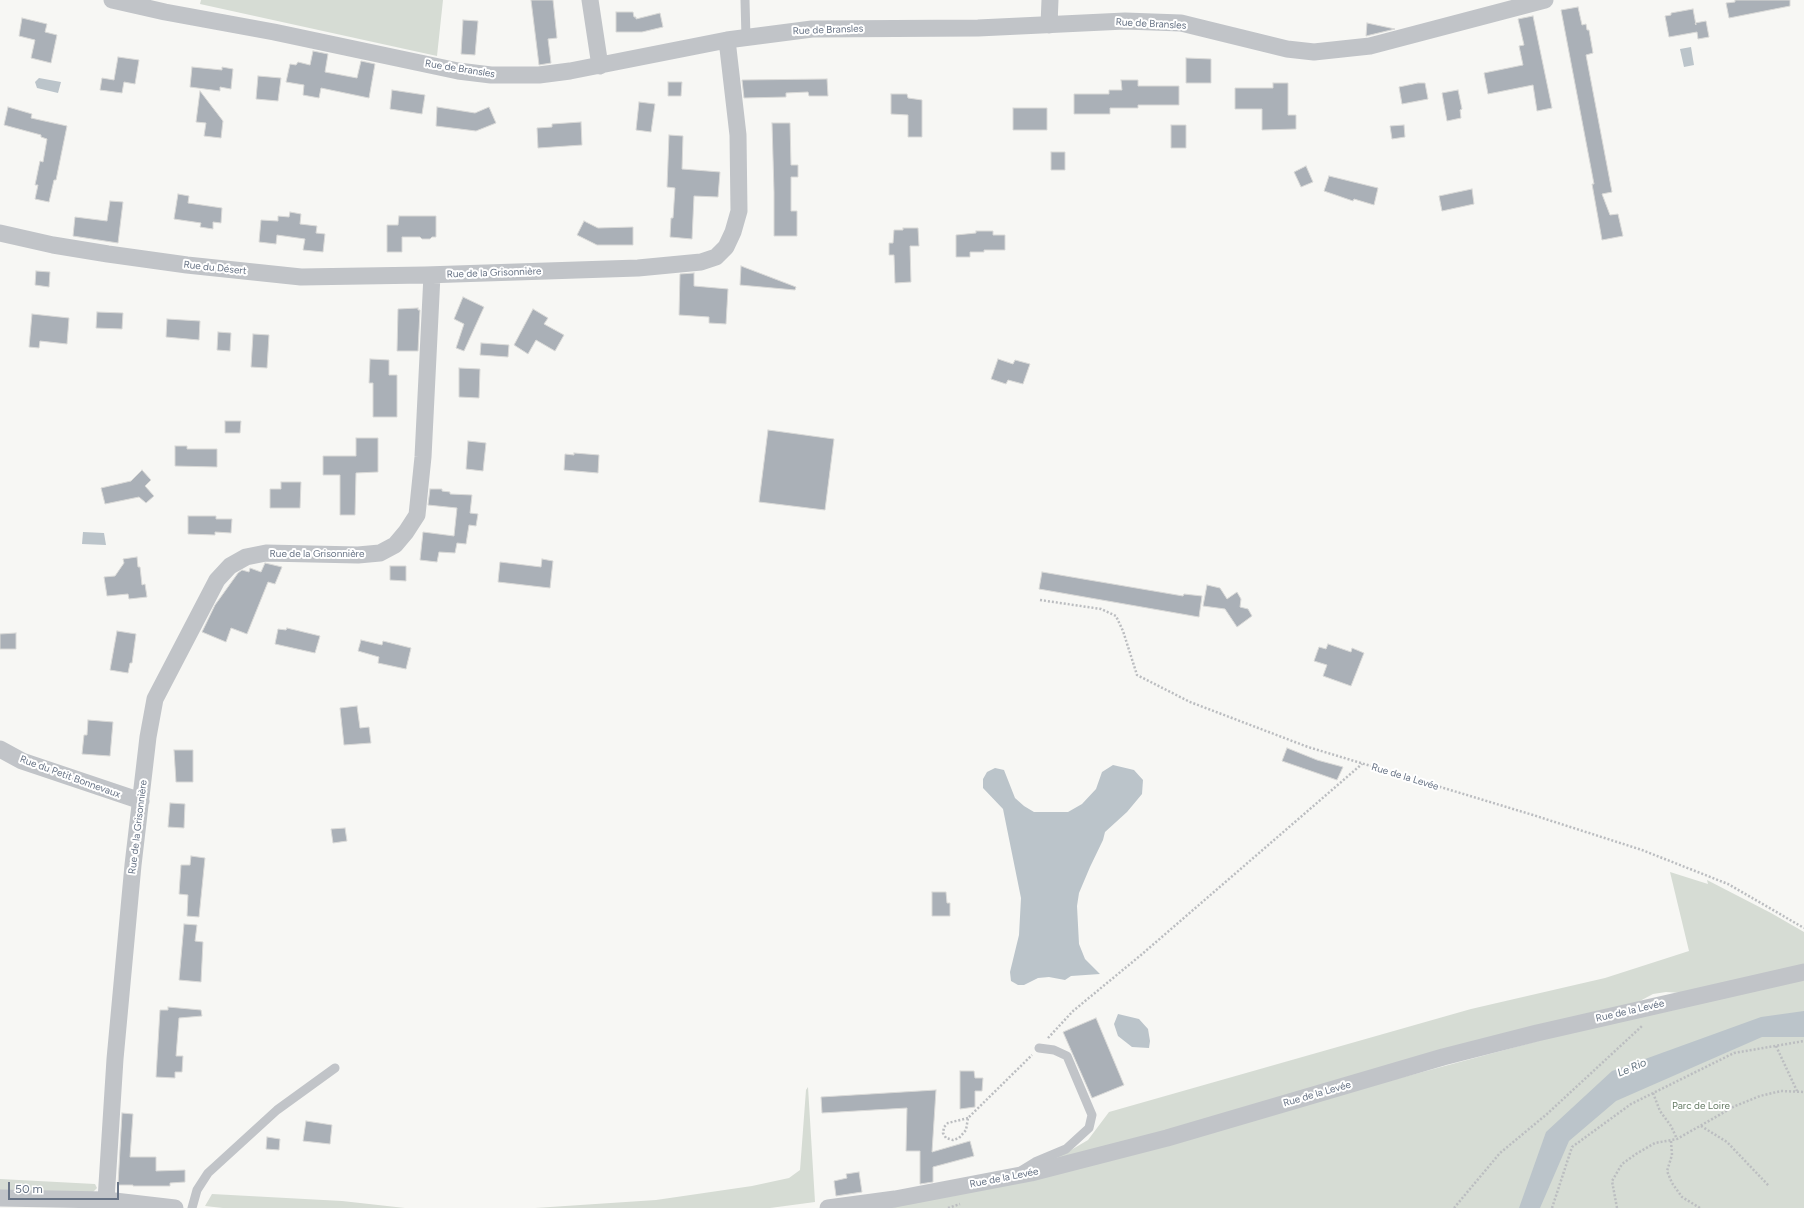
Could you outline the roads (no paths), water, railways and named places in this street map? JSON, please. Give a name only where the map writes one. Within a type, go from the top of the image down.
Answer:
[{"type":"street","name":"Rue de Bransles","points":[[112,0],[165,12],[274,32],[458,71],[491,75],[539,75],[600,66],[727,40],[812,28],[978,28],[1125,21],[1181,23],[1287,49],[1314,52],[1370,46],[1545,0]]},
{"type":"street","points":[[590,0],[600,66]]},
{"type":"street","points":[[1049,25],[1050,0]]},
{"type":"street","name":"Rue de la Grisonnière","points":[[106,1200],[115,1059],[133,864],[148,737],[155,699],[217,580],[230,566],[246,557],[266,553],[358,555],[380,553],[395,545],[406,532],[417,515],[425,436],[432,275],[638,268],[701,262],[716,257],[726,247],[733,232],[739,211],[738,135],[727,40]]},
{"type":"street","name":"Rue du Désert","points":[[0,233],[53,245],[187,266],[301,277],[432,275]]},
{"type":"street","name":"Rue du Petit Bonnevaux","points":[[0,749],[22,761],[141,801]]},
{"type":"street","name":"Rue de la Levée","points":[[828,1208],[895,1199],[1031,1173],[1167,1138],[1444,1057],[1537,1032],[1804,972]]},
{"type":"street","points":[[0,1198],[106,1200],[175,1208]]},
{"type":"lane","points":[[745,0],[746,38]]},
{"type":"lane","points":[[1008,1178],[1035,1162],[1066,1149],[1089,1128],[1092,1115],[1067,1056],[1054,1050],[1039,1048]]},
{"type":"lane","points":[[192,1208],[197,1190],[208,1173],[277,1110],[335,1068]]},
{"type":"water","points":[[1691,47],[1694,65],[1684,67],[1680,49]]},
{"type":"water","points":[[39,78],[61,82],[58,93],[37,88],[35,82]]},
{"type":"water","points":[[83,532],[104,533],[106,545],[82,544]]},
{"type":"water","points":[[1113,765],[1134,770],[1143,780],[1142,794],[1127,812],[1105,832],[1103,840],[1079,893],[1077,906],[1079,944],[1085,959],[1100,974],[1071,976],[1065,980],[1049,977],[1038,978],[1024,985],[1018,985],[1011,981],[1010,972],[1019,935],[1021,898],[1003,809],[983,788],[983,779],[987,772],[995,768],[1004,770],[1015,798],[1024,806],[1034,812],[1068,812],[1082,804],[1096,789],[1102,772]]},
{"type":"water","name":"Le Rio","points":[[1804,1011],[1804,1037],[1762,1037],[1616,1101],[1569,1141],[1540,1208],[1519,1208],[1546,1132],[1612,1071],[1761,1017]]},
{"type":"water","points":[[1118,1014],[1139,1019],[1148,1029],[1150,1041],[1149,1048],[1132,1047],[1118,1036],[1114,1024]]},
{"type":"park label","name":"Parc de Loire","points":[[1701,1106]]}]
